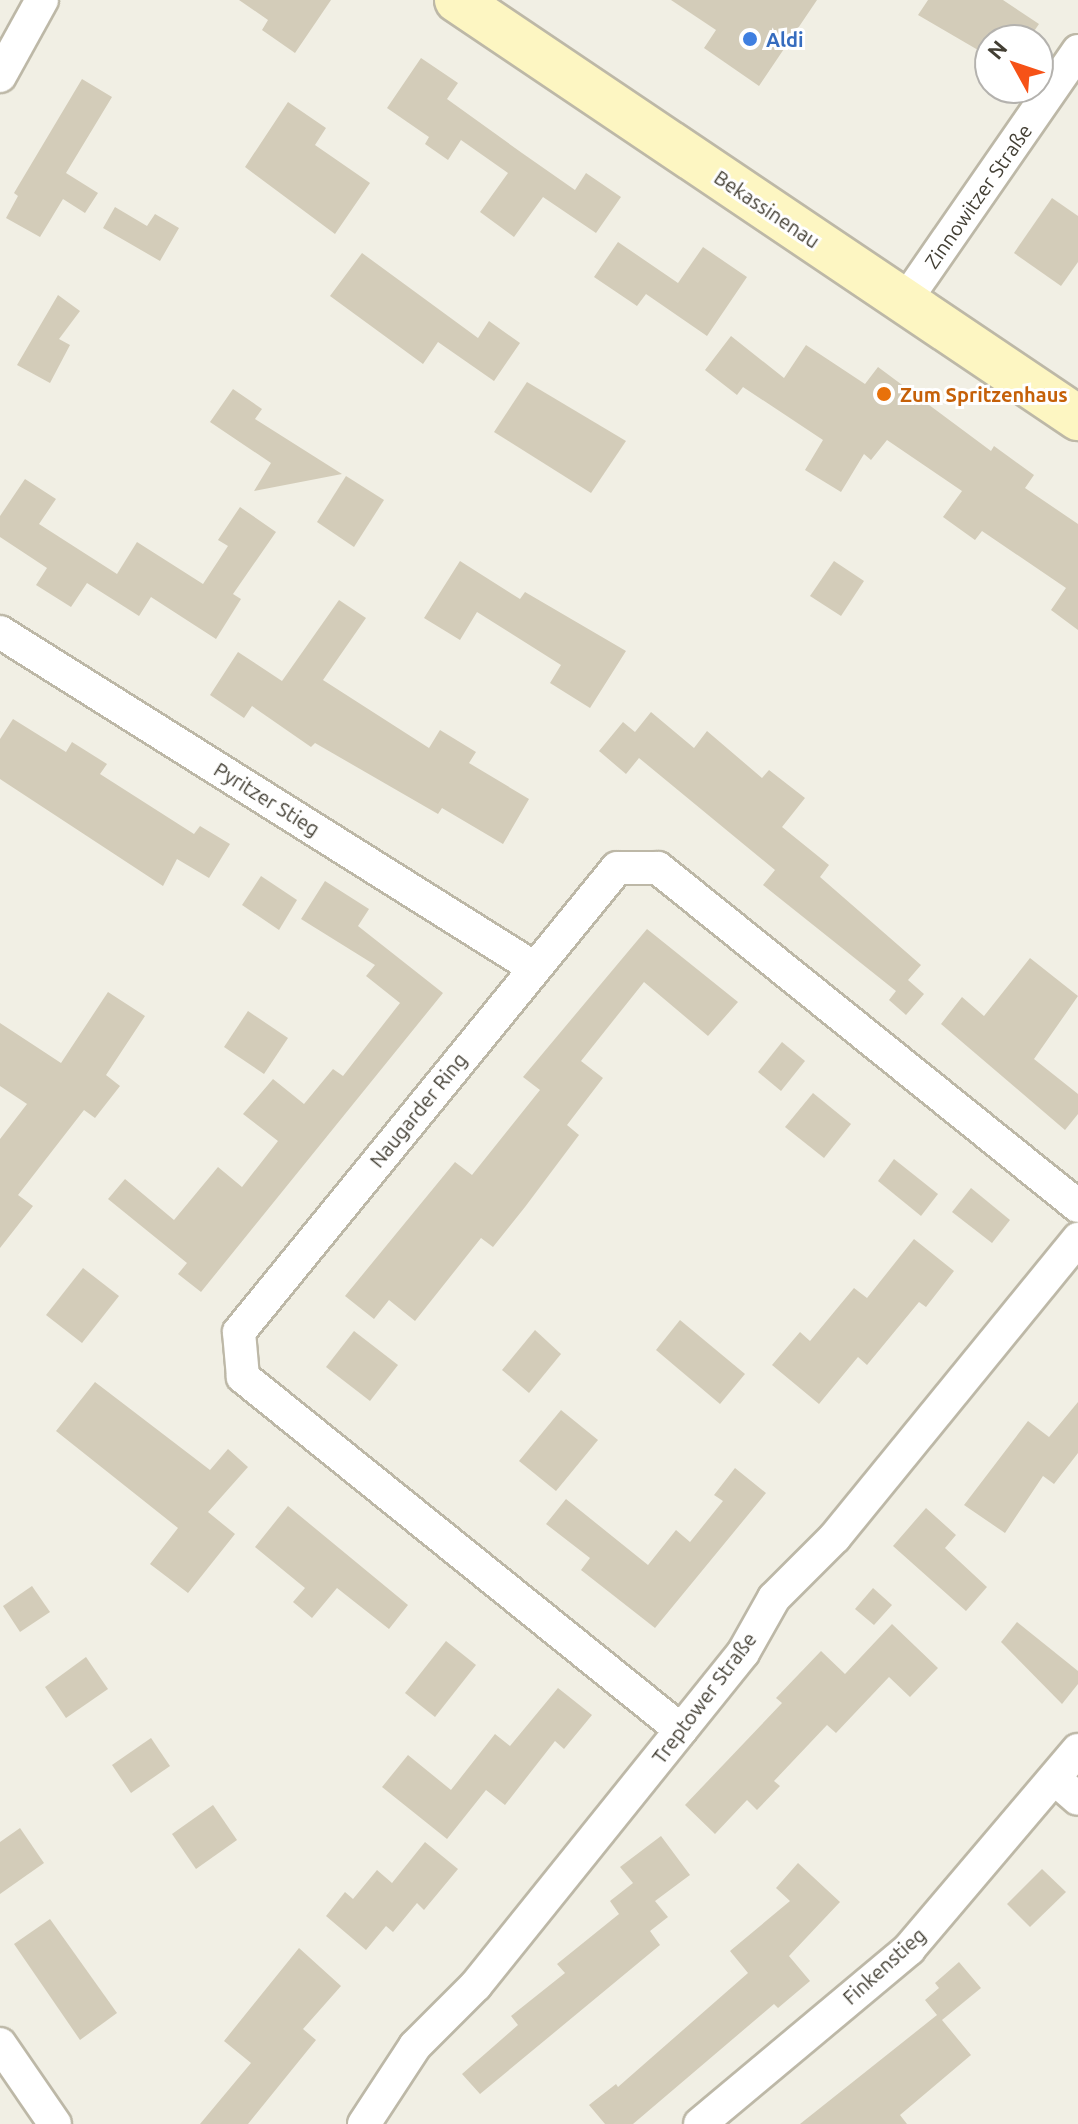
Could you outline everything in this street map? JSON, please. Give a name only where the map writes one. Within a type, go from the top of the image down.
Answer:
[{"type":"street","points":[[0,76],[42,0]]},
{"type":"street","name":"Bekassinenau","points":[[457,0],[1078,418]]},
{"type":"street","name":"Zinnowitzer Straße","points":[[905,301],[1078,51]]},
{"type":"street","name":"Pyritzer Stieg","points":[[0,632],[533,967]]},
{"type":"street","name":"Naugarder Ring","points":[[681,1730],[243,1377],[239,1332],[533,967],[617,868],[658,868],[1078,1206]]},
{"type":"street","name":"Treptower Straße","points":[[364,2124],[415,2046],[476,1985],[743,1653],[774,1598],[835,1537],[1078,1239]]},
{"type":"street","name":"Finkenstieg","points":[[700,2124],[909,1949],[1066,1789],[1078,1750]]},
{"type":"street","points":[[0,2044],[55,2124]]},
{"type":"building","points":[[239,0],[331,0],[295,53],[262,30],[268,20]]},
{"type":"building","name":"Aldi","points":[[671,0],[817,0],[759,86],[704,48],[716,30]]},
{"type":"building","points":[[928,0],[1003,0],[1039,24],[974,24],[974,48],[918,15]]},
{"type":"building","points":[[421,58],[458,83],[447,99],[575,190],[586,173],[621,197],[596,233],[543,197],[514,237],[480,212],[508,173],[461,140],[448,160],[425,144],[429,137],[387,108]]},
{"type":"building","points":[[82,79],[112,97],[66,173],[98,193],[85,213],[63,199],[40,237],[6,218],[18,196],[14,193]]},
{"type":"building","points":[[288,102],[326,128],[315,145],[370,183],[335,234],[245,167]]},
{"type":"building","points":[[1052,198],[1078,216],[1078,262],[1061,286],[1014,253]]},
{"type":"building","points":[[115,207],[147,226],[155,214],[179,228],[160,261],[103,228]]},
{"type":"building","points":[[618,242],[678,283],[703,247],[747,277],[707,336],[646,294],[637,306],[594,277]]},
{"type":"building","points":[[362,253],[478,338],[489,321],[520,343],[494,381],[438,342],[423,364],[330,296]]},
{"type":"building","points":[[58,295],[80,311],[59,339],[70,345],[50,383],[17,365]]},
{"type":"building","points":[[731,336],[784,378],[806,345],[865,384],[878,367],[991,451],[994,446],[1034,475],[1025,488],[1078,524],[1078,630],[1051,610],[1066,588],[982,531],[975,540],[943,517],[962,491],[887,440],[871,460],[864,454],[841,492],[805,470],[823,440],[743,387],[737,395],[705,370]]},
{"type":"building","points":[[527,382],[626,441],[591,493],[494,432]]},
{"type":"building","points":[[233,389],[262,409],[255,419],[342,474],[254,491],[271,463],[210,422]]},
{"type":"building","points":[[346,476],[384,500],[354,547],[317,522]]},
{"type":"building","points":[[25,479],[56,499],[39,524],[117,574],[137,542],[203,584],[228,546],[218,540],[240,507],[276,532],[233,594],[241,599],[216,639],[151,597],[139,616],[87,583],[71,607],[36,585],[47,568],[0,537],[0,516]]},
{"type":"building","points":[[460,561],[520,599],[525,592],[626,651],[590,708],[550,683],[561,665],[477,612],[460,640],[424,618]]},
{"type":"building","points":[[834,561],[864,581],[841,616],[810,596]]},
{"type":"building","points":[[339,600],[366,618],[323,680],[429,748],[440,730],[476,752],[469,763],[529,799],[503,844],[442,808],[438,814],[315,743],[311,747],[252,706],[244,718],[210,695],[238,652],[282,681]]},
{"type":"building","points":[[651,712],[694,748],[707,731],[762,778],[769,770],[805,798],[782,827],[829,865],[820,877],[921,965],[908,980],[924,994],[906,1015],[889,1000],[896,991],[763,885],[775,870],[639,758],[626,774],[599,751],[623,722],[635,732]]},
{"type":"building","points":[[13,719],[66,752],[72,742],[107,764],[100,774],[194,834],[200,826],[230,844],[209,878],[177,859],[163,886],[0,779],[0,739]]},
{"type":"building","points":[[261,876],[297,900],[279,930],[242,905]]},
{"type":"building","points":[[325,881],[369,909],[358,926],[443,993],[201,1292],[178,1274],[187,1263],[108,1199],[125,1179],[174,1220],[218,1167],[242,1187],[278,1141],[243,1114],[273,1079],[304,1104],[333,1069],[343,1076],[400,1003],[366,976],[375,965],[301,919]]},
{"type":"building","points":[[647,929],[738,1002],[708,1036],[644,982],[581,1061],[603,1078],[567,1125],[579,1135],[493,1247],[481,1238],[415,1321],[389,1300],[374,1319],[345,1296],[455,1162],[472,1175],[540,1090],[523,1077]]},
{"type":"building","points":[[1030,958],[1078,996],[1034,1059],[1078,1094],[1078,1114],[1065,1130],[941,1024],[962,997],[984,1016]]},
{"type":"building","points":[[108,992],[145,1016],[106,1075],[120,1086],[95,1118],[84,1110],[18,1195],[33,1206],[0,1248],[0,1139],[27,1104],[0,1086],[0,1023],[61,1063]]},
{"type":"building","points":[[248,1011],[288,1038],[264,1074],[224,1047]]},
{"type":"building","points":[[782,1042],[805,1061],[781,1091],[758,1072]]},
{"type":"building","points":[[813,1093],[851,1124],[824,1158],[785,1127]]},
{"type":"building","points":[[894,1159],[938,1194],[921,1216],[878,1181]]},
{"type":"building","points":[[971,1188],[1010,1220],[992,1243],[952,1212]]},
{"type":"building","points":[[914,1239],[954,1271],[926,1307],[919,1302],[867,1365],[858,1357],[819,1404],[772,1365],[800,1332],[810,1341],[854,1288],[867,1298]]},
{"type":"building","points":[[83,1268],[119,1296],[82,1343],[46,1315]]},
{"type":"building","points":[[680,1320],[745,1374],[720,1404],[656,1350]]},
{"type":"building","points":[[535,1330],[561,1354],[529,1393],[502,1370]]},
{"type":"building","points":[[354,1331],[398,1365],[370,1401],[326,1367]]},
{"type":"building","points":[[95,1382],[210,1470],[228,1449],[248,1467],[208,1512],[235,1534],[188,1593],[150,1564],[178,1528],[56,1431]]},
{"type":"building","points":[[1078,1402],[1078,1453],[1054,1484],[1043,1476],[1005,1533],[964,1505],[1028,1421],[1049,1437]]},
{"type":"building","points":[[561,1410],[598,1440],[556,1491],[519,1461]]},
{"type":"building","points":[[735,1468],[766,1493],[655,1628],[581,1570],[590,1558],[546,1524],[566,1499],[648,1565],[676,1530],[690,1542],[723,1501],[714,1495]]},
{"type":"building","points":[[288,1506],[408,1605],[389,1629],[337,1588],[312,1618],[293,1602],[305,1588],[255,1547]]},
{"type":"building","points":[[926,1508],[956,1535],[945,1548],[987,1587],[966,1611],[893,1546]]},
{"type":"building","points":[[32,1586],[50,1612],[20,1632],[3,1606]]},
{"type":"building","points":[[873,1588],[892,1605],[874,1625],[855,1609]]},
{"type":"building","points":[[1017,1622],[1078,1671],[1078,1684],[1062,1704],[1001,1642]]},
{"type":"building","points":[[892,1624],[938,1668],[910,1697],[889,1677],[836,1733],[827,1725],[774,1781],[780,1786],[757,1810],[747,1800],[715,1834],[685,1805],[782,1703],[776,1698],[821,1651],[845,1674]]},
{"type":"building","points":[[446,1641],[476,1665],[435,1717],[405,1693]]},
{"type":"building","points":[[86,1657],[108,1689],[66,1718],[45,1687]]},
{"type":"building","points":[[558,1688],[592,1715],[564,1749],[555,1741],[505,1805],[486,1790],[447,1839],[382,1787],[408,1755],[451,1790],[495,1734],[510,1746]]},
{"type":"building","points":[[151,1738],[170,1766],[131,1793],[112,1765]]},
{"type":"building","points":[[213,1805],[237,1840],[196,1869],[172,1834]]},
{"type":"building","points":[[20,1828],[44,1863],[0,1894],[0,1842]]},
{"type":"building","points":[[661,1836],[690,1875],[655,1901],[668,1917],[650,1931],[660,1945],[480,2094],[462,2074],[518,2025],[511,2016],[565,1973],[557,1964],[619,1914],[610,1901],[633,1883],[620,1867]]},
{"type":"building","points":[[425,1842],[458,1869],[424,1910],[417,1903],[393,1932],[386,1926],[366,1950],[326,1916],[345,1892],[353,1899],[377,1870],[392,1883]]},
{"type":"building","points":[[798,1863],[840,1902],[789,1956],[810,1981],[778,2008],[774,2004],[633,2124],[605,2124],[589,2105],[616,2084],[618,2087],[748,1973],[730,1951],[790,1901],[776,1888]]},
{"type":"building","points":[[1042,1869],[1066,1892],[1030,1927],[1007,1904]]},
{"type":"building","points":[[50,1919],[117,2013],[80,2040],[14,1944]]},
{"type":"building","points":[[299,1948],[341,1986],[303,2029],[316,2040],[248,2124],[200,2124],[251,2063],[224,2041]]},
{"type":"building","points":[[959,1962],[981,1988],[942,2020],[971,2055],[900,2115],[907,2124],[800,2124],[937,2015],[925,2000],[939,1988],[935,1983]]},
{"type":"place","name":"Aldi","points":[[750,39]]},
{"type":"place","name":"Zum Spritzenhaus","points":[[884,394]]}]
